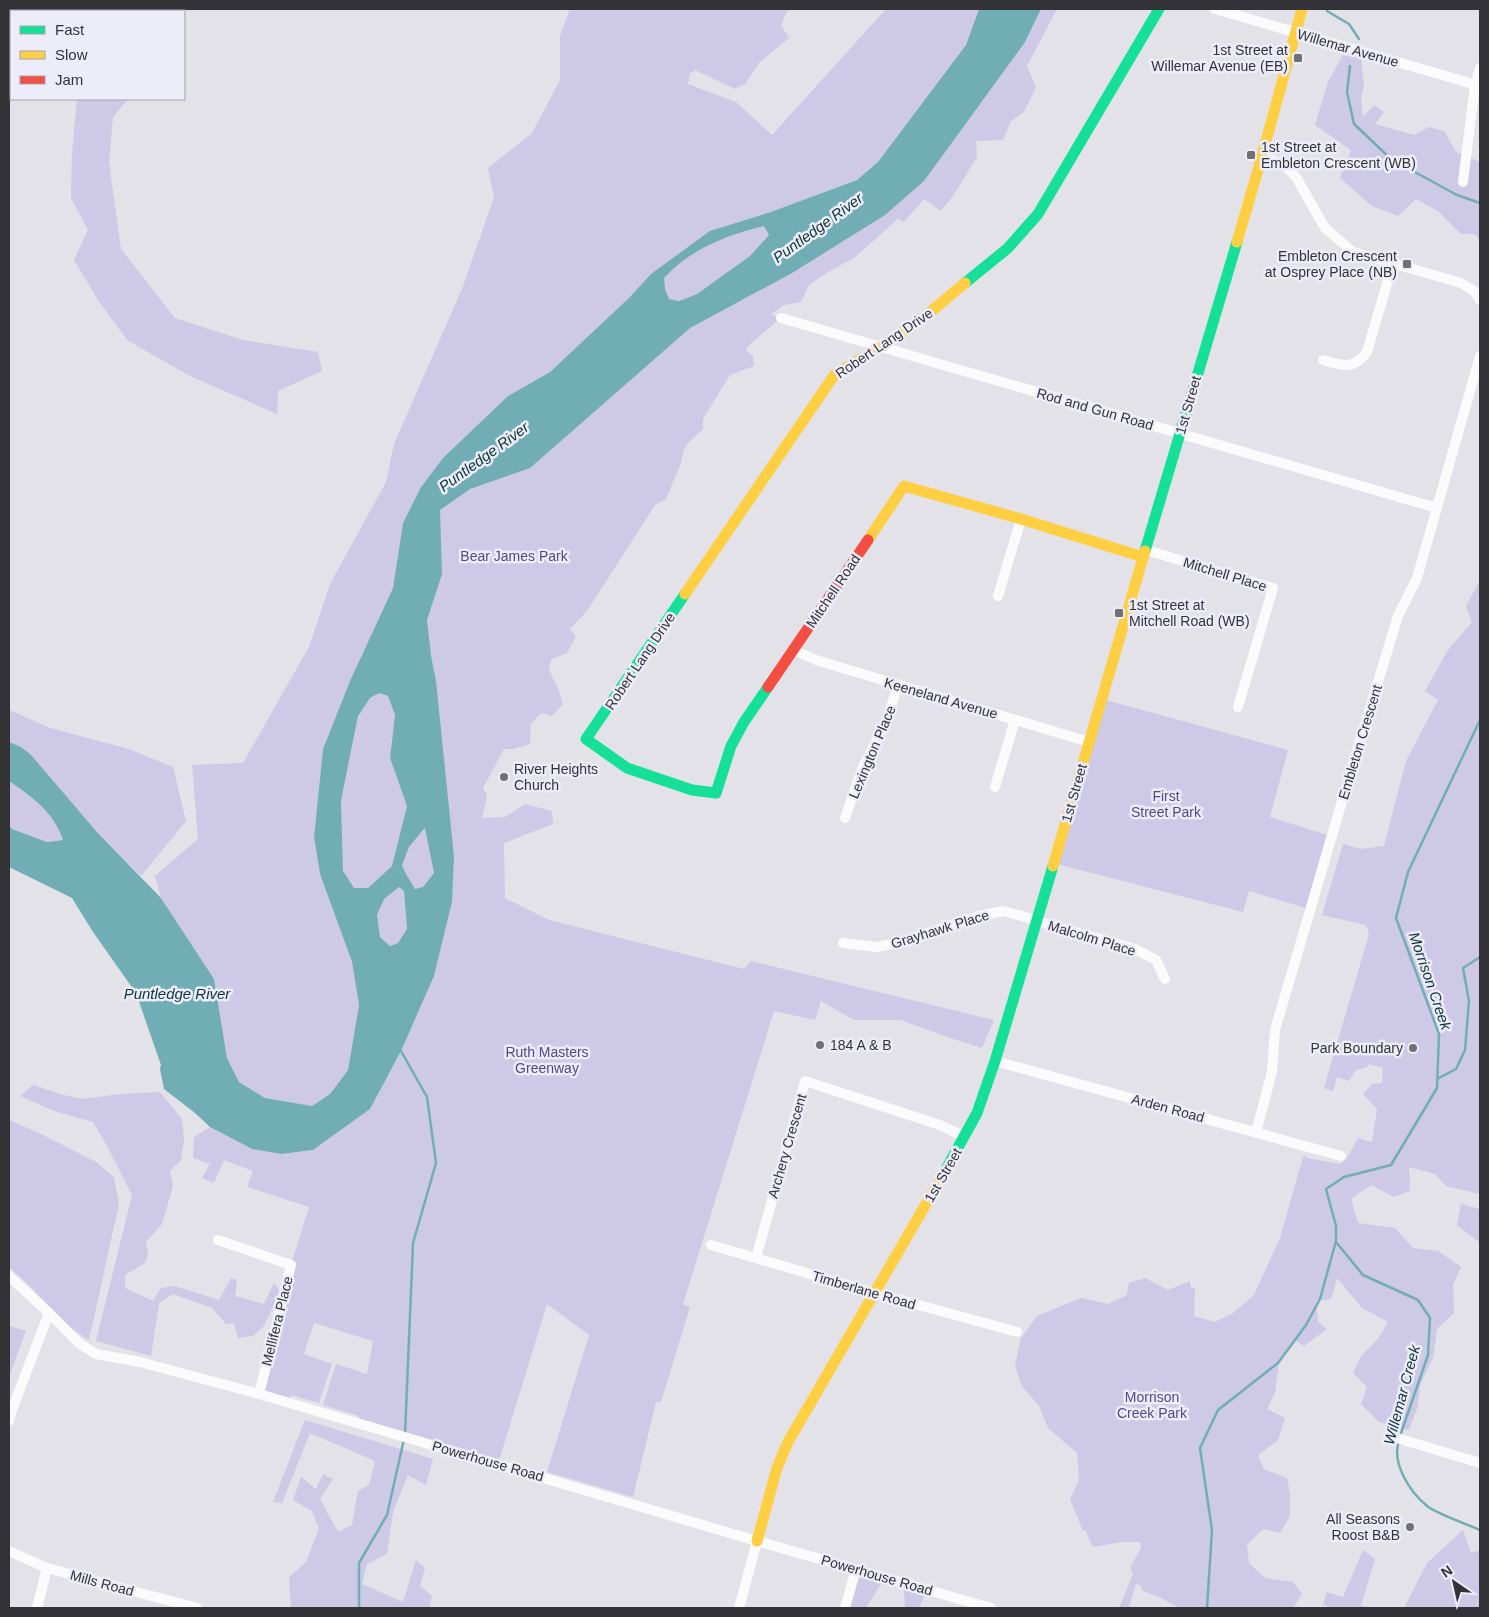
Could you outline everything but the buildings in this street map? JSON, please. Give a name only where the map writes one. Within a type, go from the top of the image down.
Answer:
[{"type":"street","name":"Robert Lang Drive","points":[[586,739],[835,374],[881,347],[922,319],[1008,248],[1038,214],[1159,9]]},
{"type":"street","name":"Willemar Avenue","points":[[1215,9],[1478,85]]},
{"type":"street","name":"1st Street","points":[[756,1541],[777,1468],[788,1442],[875,1294],[977,1113],[1036,921],[1262,156],[1302,9]]},
{"type":"street","points":[[1463,182],[1480,68]]},
{"type":"street","points":[[1262,156],[1285,166],[1296,177],[1325,228],[1353,252],[1477,288],[1480,300]]},
{"type":"street","points":[[1323,360],[1349,365],[1360,361],[1367,352],[1393,263]]},
{"type":"street","name":"Rod and Gun Road","points":[[781,318],[1437,508]]},
{"type":"street","name":"Embleton Crescent","points":[[1256,1132],[1272,1072],[1275,1030],[1398,616],[1417,578],[1480,356]]},
{"type":"street","name":"Mitchell Road","points":[[586,739],[627,768],[692,790],[716,793],[731,746],[740,730],[904,486],[1144,554]]},
{"type":"street","points":[[998,596],[1021,519]]},
{"type":"street","name":"Mitchell Place","points":[[1144,554],[1273,588],[1238,707]]},
{"type":"street","name":"Keeneland Avenue","points":[[794,650],[816,660],[898,686],[1089,742]]},
{"type":"street","name":"Lexington Place","points":[[845,818],[863,767],[886,721],[898,686]]},
{"type":"street","points":[[995,787],[1015,720]]},
{"type":"street","name":"Grayhawk Place","points":[[843,943],[877,948],[979,916],[1002,911],[1036,921]]},
{"type":"street","name":"Malcolm Place","points":[[1036,921],[1135,949],[1156,960],[1165,979]]},
{"type":"street","name":"Arden Road","points":[[994,1061],[1341,1156]]},
{"type":"street","name":"Archery Crescent","points":[[756,1258],[805,1081],[940,1125],[965,1137]]},
{"type":"street","name":"Mellifera Place","points":[[218,1240],[291,1265],[259,1394]]},
{"type":"street","name":"Timberlane Road","points":[[711,1245],[875,1294],[1017,1332]]},
{"type":"street","name":"Powerhouse Road","points":[[9,1276],[80,1344],[96,1354],[140,1362],[259,1394],[756,1541],[991,1608]]},
{"type":"street","points":[[9,1421],[49,1313]]},
{"type":"street","points":[[1396,1438],[1480,1463]]},
{"type":"street","points":[[738,1608],[756,1541]]},
{"type":"street","name":"Mills Road","points":[[9,1551],[47,1568],[197,1608]]},
{"type":"street","points":[[37,1608],[47,1568]]},
{"type":"street","points":[[845,1608],[856,1569]]},
{"type":"green space","points":[[570,9],[795,9],[787,11],[781,25],[789,38],[759,63],[745,84],[735,89],[695,70],[690,74],[688,84],[736,102],[772,135],[886,9],[979,9],[966,45],[878,162],[857,180],[768,213],[764,226],[769,235],[750,256],[697,294],[678,301],[630,297],[550,372],[508,396],[443,458],[421,487],[403,523],[393,588],[350,681],[323,749],[314,837],[320,874],[352,962],[359,1005],[348,1070],[330,1094],[312,1106],[265,1098],[239,1082],[227,1058],[214,979],[161,898],[155,876],[198,839],[192,765],[243,763],[309,647],[330,584],[386,482],[394,444],[462,289],[494,197],[488,168],[532,133],[560,80],[560,36]]},
{"type":"green space","points":[[1041,9],[1057,9],[1027,66],[1036,87],[1024,112],[1011,121],[1003,140],[976,141],[977,157],[953,196],[941,211],[924,199],[904,222],[898,219],[854,258],[809,285],[801,302],[784,305],[771,314],[781,318],[749,345],[746,350],[753,356],[754,366],[730,375],[703,419],[703,429],[684,449],[681,463],[666,499],[655,505],[587,611],[570,629],[576,637],[567,653],[552,659],[549,670],[563,704],[552,716],[541,713],[531,724],[530,744],[514,749],[504,749],[483,788],[487,796],[482,818],[505,817],[525,804],[552,811],[553,824],[504,843],[505,898],[549,920],[744,969],[751,961],[994,1020],[982,1048],[901,1020],[854,1020],[821,1001],[815,1020],[774,1011],[683,1304],[690,1307],[661,1402],[656,1402],[633,1497],[547,1472],[589,1335],[547,1304],[498,1464],[358,1423],[359,1416],[323,1405],[336,1364],[367,1374],[373,1341],[314,1323],[304,1354],[332,1364],[319,1403],[291,1395],[289,1403],[259,1394],[291,1265],[309,1207],[247,1187],[253,1171],[224,1160],[214,1183],[202,1178],[210,1164],[193,1158],[194,1137],[210,1127],[252,1149],[281,1154],[313,1150],[370,1109],[401,1051],[434,976],[452,902],[454,857],[415,636],[431,522],[444,497],[730,299],[924,181],[1025,42]]},
{"type":"green space","points":[[1343,55],[1361,58],[1364,85],[1361,99],[1363,117],[1374,105],[1384,112],[1375,124],[1414,135],[1429,127],[1444,131],[1456,152],[1480,162],[1480,240],[1475,234],[1461,234],[1439,212],[1416,199],[1398,216],[1372,206],[1340,178],[1351,150],[1315,125],[1328,82]]},
{"type":"green space","points":[[77,100],[127,100],[113,117],[109,163],[121,249],[175,318],[243,340],[318,352],[322,371],[278,391],[277,414],[190,376],[127,340],[98,300],[74,260],[88,230],[71,198],[72,153]]},
{"type":"green space","name":"Morrison Creek Park","points":[[1480,580],[1480,1194],[1446,1186],[1435,1174],[1409,1167],[1410,1191],[1394,1197],[1371,1185],[1351,1199],[1358,1223],[1395,1228],[1413,1248],[1438,1251],[1461,1267],[1453,1285],[1454,1313],[1437,1329],[1433,1358],[1420,1385],[1418,1406],[1409,1430],[1379,1422],[1361,1404],[1367,1387],[1353,1373],[1361,1356],[1378,1339],[1388,1322],[1362,1308],[1337,1278],[1331,1299],[1316,1301],[1318,1322],[1327,1329],[1304,1346],[1294,1340],[1279,1362],[1275,1393],[1267,1409],[1285,1418],[1278,1440],[1258,1455],[1264,1469],[1287,1478],[1290,1494],[1290,1516],[1280,1533],[1263,1529],[1247,1545],[1249,1563],[1265,1578],[1293,1582],[1302,1594],[1293,1608],[1179,1608],[1143,1591],[1140,1585],[1136,1584],[1129,1608],[1119,1608],[1133,1574],[1130,1568],[1141,1548],[1140,1542],[1123,1542],[1093,1547],[1085,1530],[1083,1531],[1070,1499],[1079,1480],[1077,1453],[1048,1428],[1039,1406],[1021,1385],[1015,1365],[1021,1338],[1037,1316],[1081,1298],[1108,1304],[1127,1295],[1129,1283],[1145,1278],[1168,1290],[1190,1281],[1191,1288],[1195,1288],[1194,1316],[1215,1322],[1233,1313],[1254,1295],[1280,1238],[1303,1157],[1305,1155],[1307,1158],[1340,1164],[1347,1158],[1358,1138],[1372,1142],[1377,1109],[1363,1094],[1372,1084],[1382,1083],[1383,1068],[1369,1064],[1367,1067],[1356,1070],[1349,1081],[1337,1077],[1333,1091],[1324,1088],[1369,934],[1366,925],[1322,915],[1343,844],[1361,849],[1384,846],[1406,761],[1438,700],[1425,691],[1448,650],[1472,622],[1466,606]]},
{"type":"green space","points":[[379,693],[388,696],[395,715],[390,758],[407,806],[392,866],[368,888],[354,888],[343,871],[341,801],[358,716],[370,698]]},
{"type":"green space","name":"First Street Park","points":[[1102,699],[1288,750],[1270,817],[1327,835],[1306,908],[1249,891],[1243,912],[1053,863]]},
{"type":"green space","points":[[9,710],[50,728],[129,749],[173,767],[186,821],[141,876],[96,831],[21,747],[9,742]]},
{"type":"green space","points":[[9,781],[34,799],[48,813],[63,840],[47,842],[12,829],[9,825]]},
{"type":"green space","points":[[426,828],[434,873],[423,887],[415,889],[402,865],[409,847]]},
{"type":"green space","points":[[399,887],[404,891],[407,929],[398,943],[390,946],[380,937],[377,915],[384,899]]},
{"type":"green space","points":[[33,1085],[81,1099],[160,1092],[182,1119],[184,1140],[181,1160],[170,1171],[173,1186],[162,1224],[146,1242],[148,1254],[145,1263],[125,1275],[125,1288],[153,1301],[161,1288],[175,1286],[219,1300],[231,1278],[237,1280],[235,1296],[264,1304],[274,1283],[280,1291],[264,1326],[253,1336],[238,1338],[234,1323],[226,1324],[212,1308],[173,1294],[159,1303],[151,1356],[96,1341],[132,1195],[93,1122],[54,1111],[20,1096]]},
{"type":"green space","points":[[9,1120],[96,1162],[114,1177],[119,1204],[89,1340],[66,1325],[29,1285],[9,1267]]},
{"type":"green space","points":[[1461,1204],[1480,1209],[1480,1243],[1457,1225]]},
{"type":"green space","points":[[9,1326],[26,1331],[9,1377]]},
{"type":"green space","points":[[305,1420],[433,1459],[426,1485],[408,1475],[393,1512],[387,1554],[367,1564],[362,1584],[403,1602],[416,1560],[425,1568],[420,1586],[432,1596],[429,1608],[291,1608],[289,1577],[306,1562],[319,1529],[312,1511],[293,1500],[301,1477],[316,1489],[323,1474],[333,1479],[320,1499],[338,1532],[352,1525],[358,1491],[369,1485],[375,1461],[310,1433],[282,1503],[273,1502]]},
{"type":"green space","points":[[1463,1530],[1471,1553],[1480,1550],[1480,1608],[1404,1608],[1427,1563]]},
{"type":"green space","points":[[1363,1550],[1375,1559],[1361,1605],[1368,1608],[1327,1608],[1323,1604],[1327,1592],[1343,1597]]},
{"type":"green space","points":[[858,1576],[884,1579],[866,1608],[848,1608]]},
{"type":"green space","points":[[904,1588],[925,1595],[919,1608],[905,1608]]},
{"type":"water","name":"Puntledge River","points":[[979,9],[1041,9],[1025,42],[924,181],[885,215],[792,273],[690,328],[530,468],[470,489],[440,510],[442,574],[427,620],[436,681],[454,857],[452,902],[434,976],[401,1051],[370,1109],[313,1150],[281,1154],[252,1149],[210,1127],[164,1089],[161,1065],[136,993],[93,932],[72,898],[9,867],[9,825],[12,829],[47,842],[63,840],[48,813],[34,799],[9,781],[9,742],[21,747],[31,755],[96,831],[161,898],[214,979],[227,1058],[239,1082],[265,1098],[312,1106],[330,1094],[348,1070],[359,1005],[352,962],[320,874],[314,837],[323,749],[350,681],[393,588],[403,523],[421,487],[443,458],[508,396],[550,372],[630,297],[651,274],[710,231],[768,213],[857,180],[878,162],[966,45]],"holes":[[[764,226],[769,235],[750,256],[697,294],[679,301],[669,299],[665,289],[664,278],[674,268],[710,244]],[[379,693],[388,696],[395,715],[390,758],[407,806],[392,866],[368,888],[354,888],[343,871],[341,801],[358,716],[370,698]],[[425,828],[434,873],[423,887],[415,889],[402,865],[409,847]],[[399,887],[404,891],[407,929],[398,943],[390,946],[380,937],[377,915],[384,899]]]},
{"type":"waterway","name":"Morrison Creek","points":[[1327,11],[1349,24],[1359,39]]},
{"type":"waterway","name":"Morrison Creek","points":[[1350,66],[1347,92],[1354,124],[1391,159],[1457,195],[1480,203]]},
{"type":"waterway","name":"Morrison Creek","points":[[1207,1608],[1212,1530],[1200,1448],[1218,1410],[1278,1363],[1306,1325],[1320,1299],[1336,1241],[1336,1226],[1326,1189],[1344,1177],[1391,1165],[1437,1088],[1439,1034],[1396,918],[1408,872],[1480,720]]},
{"type":"waterway","points":[[1437,1079],[1456,1069],[1465,1050],[1469,1001],[1463,968],[1480,957]]},
{"type":"waterway","points":[[401,1051],[427,1097],[436,1163],[413,1243],[405,1434]]},
{"type":"waterway","name":"Willemar Creek","points":[[1336,1242],[1363,1275],[1418,1300],[1430,1318],[1428,1355],[1400,1436]]},
{"type":"waterway","points":[[359,1608],[359,1563],[387,1515],[404,1439]]},
{"type":"waterway","name":"Willemar Creek","points":[[1399,1441],[1397,1450],[1400,1468],[1414,1493],[1427,1506],[1480,1530]]},
{"type":"traffic: fast","points":[[965,283],[1008,248],[1038,214],[1159,9]]},
{"type":"traffic: fast","points":[[1145,551],[1237,242]]},
{"type":"traffic: fast","points":[[685,594],[586,739],[627,768],[692,790],[716,793],[731,746],[744,722],[768,687]]},
{"type":"traffic: fast","points":[[944,1173],[977,1113],[995,1061],[1053,866]]},
{"type":"traffic: slow","points":[[1237,242],[1302,9]]},
{"type":"traffic: slow","points":[[685,594],[835,374],[881,347],[922,319],[965,283]]},
{"type":"traffic: slow","points":[[868,540],[904,486],[1021,519],[1143,557]]},
{"type":"traffic: slow","points":[[1053,866],[1145,551]]},
{"type":"traffic: slow","points":[[757,1541],[777,1468],[788,1442],[944,1173]]},
{"type":"traffic: jam","points":[[768,687],[868,540]]},
{"type":"place","name":"1st Street at Willemar Avenue (EB)","points":[[1298,58]]},
{"type":"place","name":"1st Street at Embleton Crescent (WB)","points":[[1251,155]]},
{"type":"place","name":"Embleton Crescent at Osprey Place (NB)","points":[[1407,264]]},
{"type":"place","name":"1st Street at Mitchell Road (WB)","points":[[1119,613]]},
{"type":"place","name":"River Heights Church","points":[[504,777]]},
{"type":"place","name":"184 A & B","points":[[820,1045]]},
{"type":"place","name":"Park Boundary","points":[[1413,1048]]},
{"type":"place","name":"All Seasons Roost B&B","points":[[1410,1527]]},
{"type":"park label","name":"Bear James Park","points":[[514,556]]},
{"type":"park label","name":"Ruth Masters Greenway","points":[[547,1060]]}]
